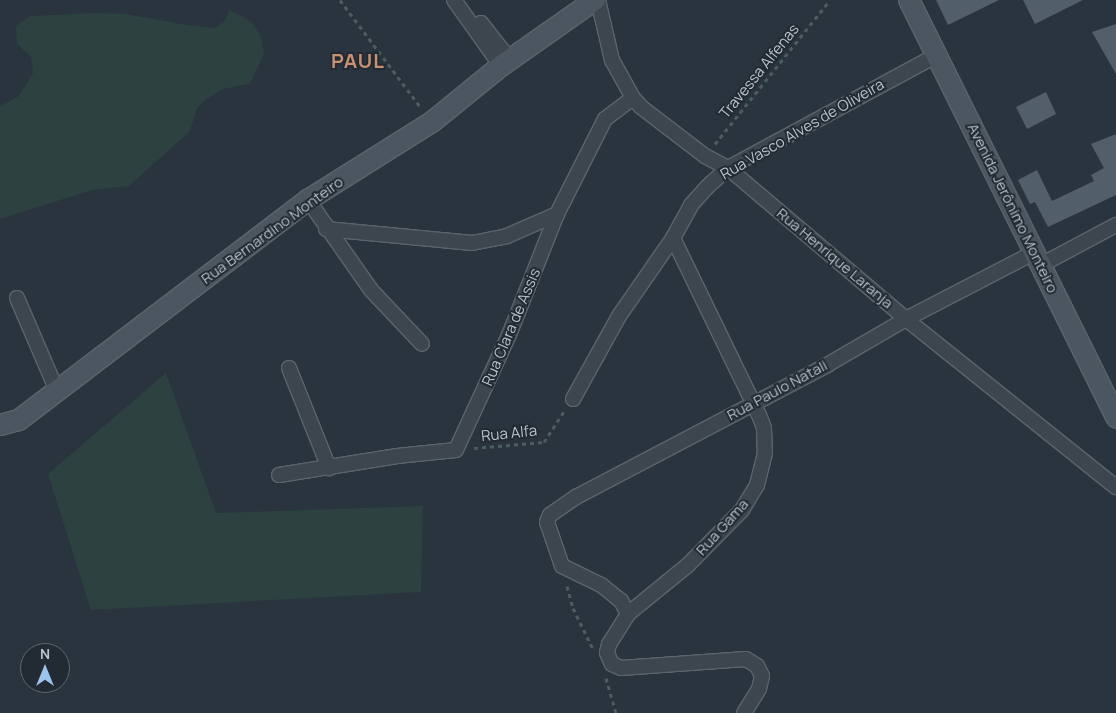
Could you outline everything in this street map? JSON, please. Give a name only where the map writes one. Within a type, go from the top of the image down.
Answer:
[{"type":"street","points":[[454,0],[506,63]]},
{"type":"street","points":[[464,0],[506,63]]},
{"type":"street","name":"Rua Bernardino Monteiro","points":[[0,426],[19,420],[308,200],[432,122],[506,63],[597,0]]},
{"type":"street","name":"Rua Henrique Laranja","points":[[597,0],[612,60],[633,98],[641,107],[705,156],[728,168],[906,319],[1116,487]]},
{"type":"street","name":"Avenida Jerônimo Monteiro","points":[[909,0],[1116,417]]},
{"type":"street","name":"Rua Vasco Alves de Oliveira","points":[[573,399],[619,316],[673,238],[691,205],[707,187],[728,168],[937,55]]},
{"type":"street","name":"Rua Clara de Assis","points":[[456,450],[509,335],[557,214],[605,119],[633,98]]},
{"type":"street","points":[[308,200],[326,229],[371,290],[422,344]]},
{"type":"street","points":[[326,229],[472,243],[508,236],[557,214]]},
{"type":"street","name":"Rua Paulo Natali","points":[[562,566],[547,522],[550,515],[576,497],[827,364],[906,319],[1038,258],[1116,225]]},
{"type":"street","name":"Rua Gama","points":[[673,238],[753,402],[764,428],[765,453],[757,485],[742,510],[688,565],[628,614],[609,644],[607,653],[612,664],[621,668],[746,659],[757,666],[762,676],[759,689],[744,713]]},
{"type":"street","points":[[17,298],[57,391]]},
{"type":"street","points":[[289,368],[329,468]]},
{"type":"street","points":[[280,475],[397,456],[456,450]]},
{"type":"street","points":[[562,566],[602,585],[621,601],[628,614]]},
{"type":"path","points":[[340,0],[432,122]]},
{"type":"path","name":"Travessa Alfenas","points":[[705,156],[830,0]]},
{"type":"path","name":"Rua Alfa","points":[[456,450],[544,442],[573,399]]},
{"type":"path","points":[[562,566],[573,608],[594,652]]},
{"type":"path","points":[[602,670],[616,713]]},
{"type":"green space","points":[[229,10],[251,21],[261,37],[264,54],[250,84],[222,89],[204,101],[197,108],[190,131],[129,186],[92,190],[0,219],[0,106],[19,96],[33,73],[31,57],[17,44],[16,26],[30,16],[95,13],[126,14],[215,28],[225,21]]},
{"type":"green space","points":[[166,373],[216,513],[423,506],[421,592],[91,610],[48,474]]},
{"type":"building","points":[[936,0],[999,0],[948,25]]},
{"type":"building","points":[[1023,0],[1083,0],[1035,24]]},
{"type":"building","points":[[1116,24],[1116,74],[1092,32]]},
{"type":"building","points":[[1046,92],[1056,114],[1027,129],[1016,107]]},
{"type":"building","points":[[1116,134],[1116,195],[1048,227],[1035,202],[1030,204],[1018,180],[1037,170],[1052,201],[1094,181],[1091,175],[1104,168],[1091,144]]},
{"type":"district","name":"PAUL","points":[[358,60]]}]
